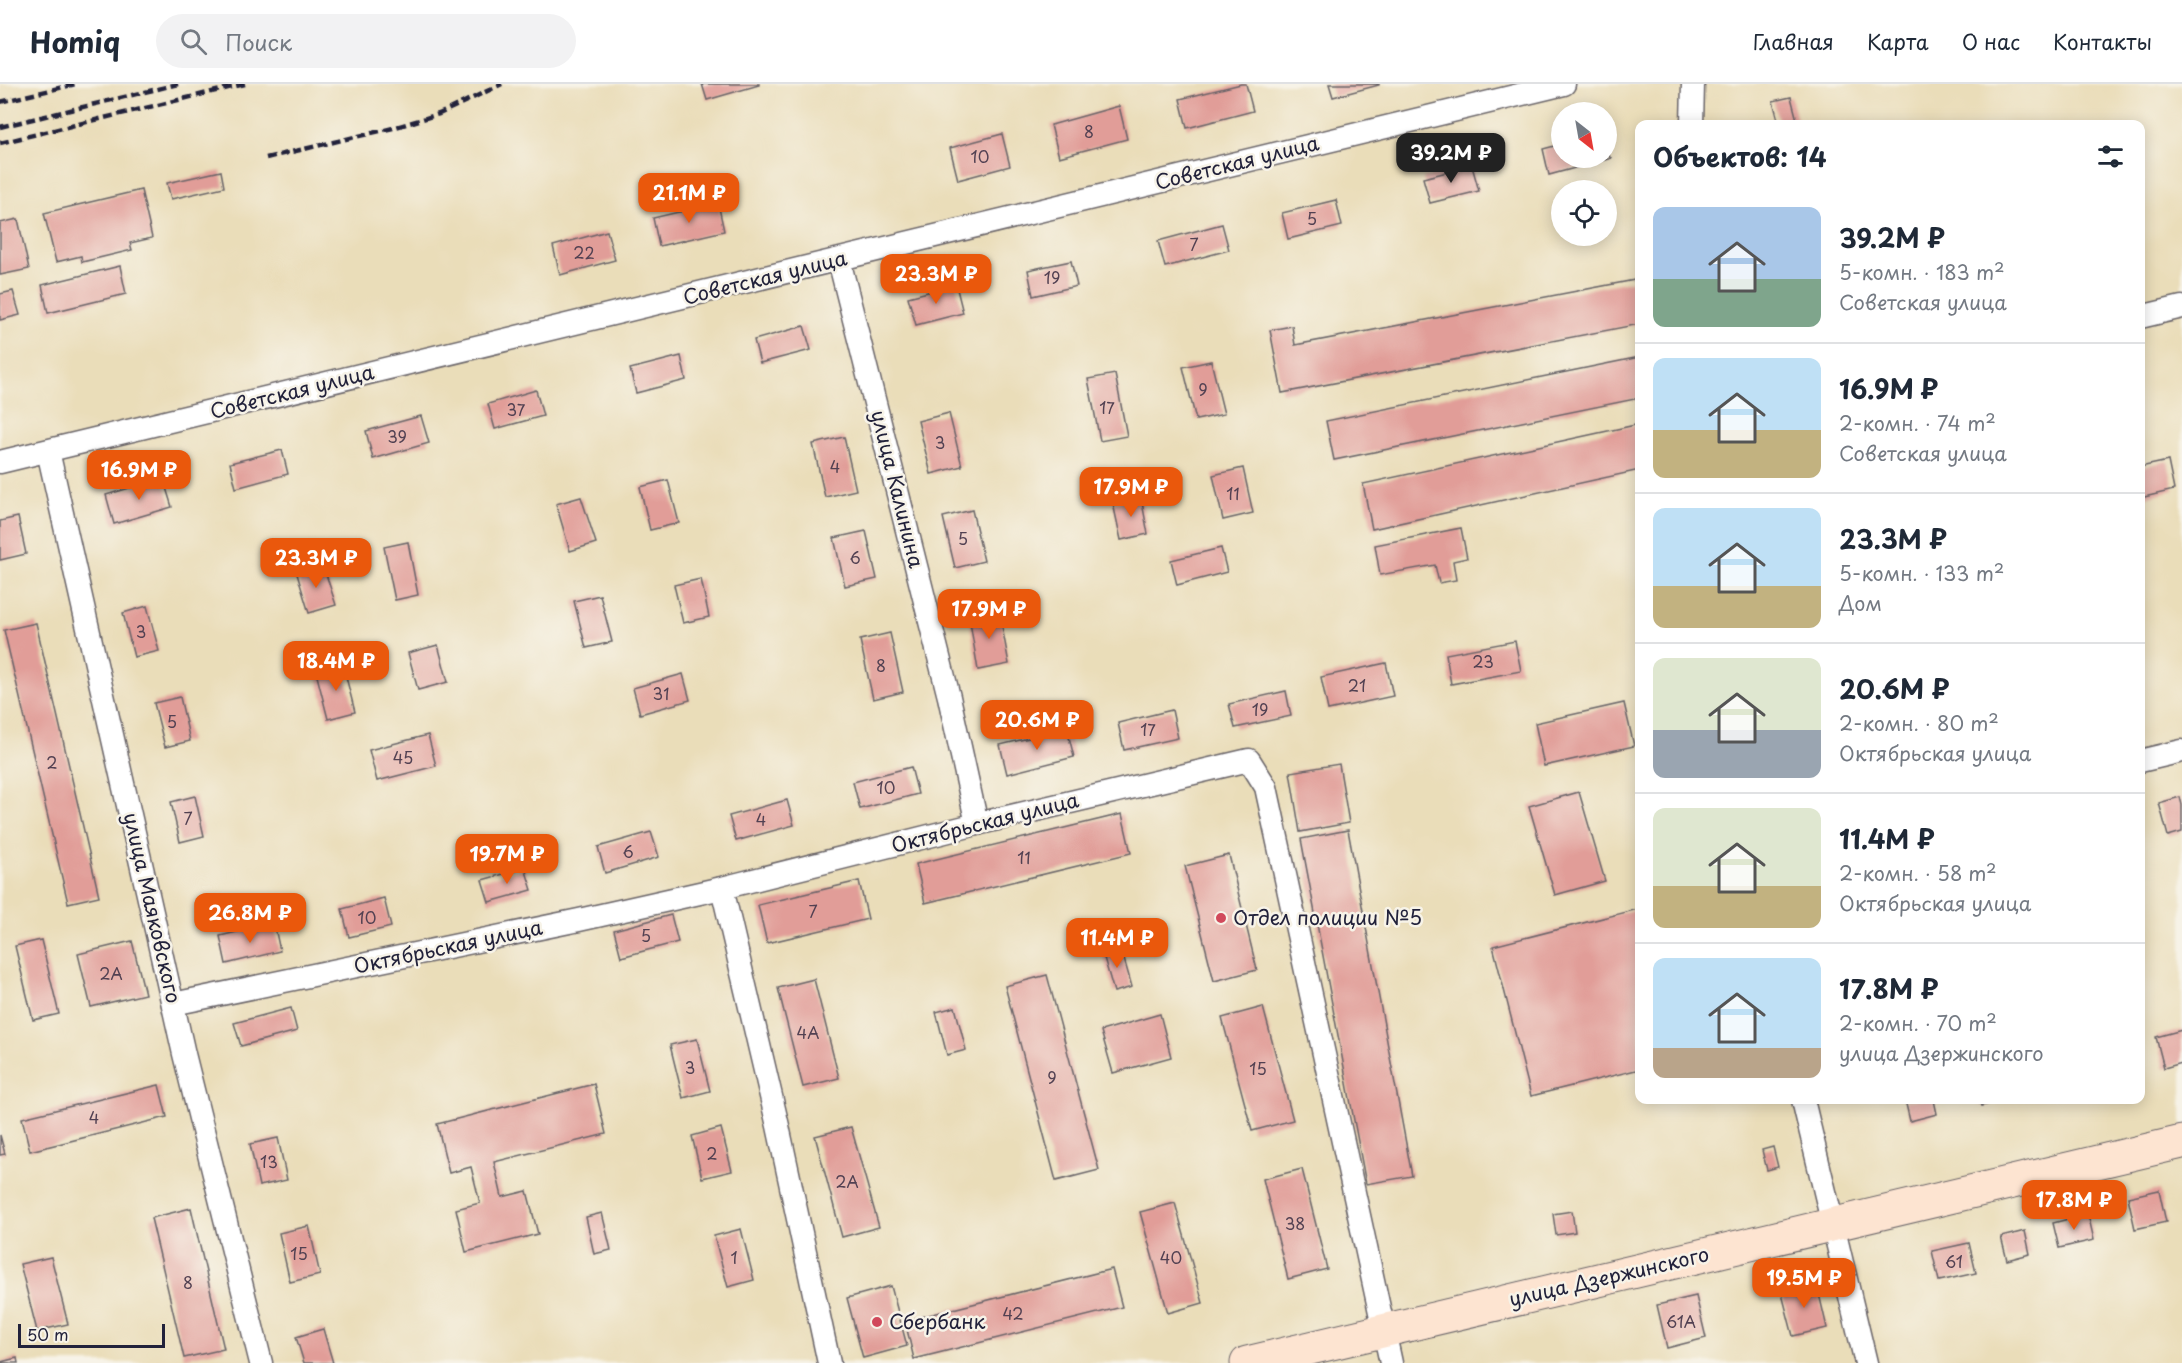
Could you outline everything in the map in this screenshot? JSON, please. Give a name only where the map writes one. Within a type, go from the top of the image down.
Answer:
[{"type":"street","name":"Советская улица","points":[[0,462],[1564,84]]},
{"type":"street","points":[[1692,120],[1693,84]]},
{"type":"street","name":"улица Калинина","points":[[839,260],[949,697],[977,824]]},
{"type":"street","points":[[2145,316],[2182,307]]},
{"type":"street","name":"улица Маяковского","points":[[48,451],[173,1004],[261,1363]]},
{"type":"street","points":[[2145,760],[2182,751]]},
{"type":"street","name":"Октябрьская улица","points":[[173,1004],[722,888],[977,824],[1249,760],[1266,787],[1383,1331]]},
{"type":"street","points":[[722,888],[778,1126],[829,1363]]},
{"type":"street","points":[[1804,1104],[1831,1225],[1866,1363]]},
{"type":"street","name":"улица Дзержинского","points":[[1247,1363],[2182,1142]]},
{"type":"street","points":[[1383,1331],[1391,1363]]},
{"type":"building","points":[[702,84],[759,84],[759,85],[707,100]]},
{"type":"building","points":[[1246,84],[1253,111],[1187,128],[1180,99]]},
{"type":"building","points":[[1329,84],[1379,84],[1379,85],[1333,97]]},
{"type":"building","points":[[1791,97],[1797,120],[1778,120],[1773,101]]},
{"type":"building","points":[[1119,106],[1127,139],[1059,157],[1051,125]]},
{"type":"building","points":[[1002,134],[1010,166],[958,180],[950,148]]},
{"type":"building","points":[[1551,147],[1551,168],[1575,168],[1549,175],[1543,149]]},
{"type":"building","points":[[1472,166],[1479,191],[1430,203],[1423,178]]},
{"type":"building","points":[[221,171],[224,187],[171,199],[167,183]]},
{"type":"building","points":[[141,190],[152,238],[130,243],[132,250],[82,262],[81,256],[56,262],[44,213]]},
{"type":"building","points":[[1336,200],[1342,226],[1288,239],[1282,213]]},
{"type":"building","points":[[718,203],[724,231],[659,246],[653,218]]},
{"type":"building","points":[[18,219],[29,269],[0,275],[0,223]]},
{"type":"building","points":[[1222,224],[1229,250],[1165,267],[1158,241]]},
{"type":"building","points":[[607,231],[615,260],[560,275],[553,246]]},
{"type":"building","points":[[1071,261],[1077,286],[1033,296],[1028,270]]},
{"type":"building","points":[[120,266],[126,294],[48,313],[42,285]]},
{"type":"building","points":[[1635,280],[1635,325],[1282,393],[1270,330],[1292,326],[1295,345]]},
{"type":"building","points":[[956,285],[963,313],[916,325],[908,297]]},
{"type":"building","points":[[13,291],[20,315],[0,320],[0,294]]},
{"type":"building","points":[[804,326],[811,350],[760,363],[754,340]]},
{"type":"building","points":[[681,356],[686,380],[636,393],[630,369]]},
{"type":"building","points":[[1635,358],[1635,399],[1334,460],[1326,421]]},
{"type":"building","points":[[1211,361],[1224,414],[1196,420],[1183,367]]},
{"type":"building","points":[[1115,374],[1127,436],[1100,441],[1088,379]]},
{"type":"building","points":[[536,390],[543,416],[495,429],[488,404]]},
{"type":"building","points":[[949,413],[962,466],[931,474],[918,421]]},
{"type":"building","points":[[421,416],[429,443],[373,459],[366,431]]},
{"type":"building","points":[[1635,425],[1635,471],[1372,529],[1363,484]]},
{"type":"building","points":[[844,437],[856,490],[825,497],[813,444]]},
{"type":"building","points":[[282,450],[288,474],[236,488],[230,463]]},
{"type":"building","points":[[2168,461],[2174,490],[2145,497],[2145,466]]},
{"type":"building","points":[[1243,468],[1253,513],[1223,520],[1213,475]]},
{"type":"building","points":[[163,478],[172,507],[114,524],[106,495]]},
{"type":"building","points":[[668,480],[679,523],[650,530],[640,487]]},
{"type":"building","points":[[581,497],[596,543],[570,551],[556,504]]},
{"type":"building","points":[[1141,497],[1148,534],[1121,540],[1113,503]]},
{"type":"building","points":[[972,510],[984,561],[955,568],[943,517]]},
{"type":"building","points":[[18,517],[26,554],[0,560],[0,521]]},
{"type":"building","points":[[1461,528],[1467,558],[1453,561],[1456,580],[1439,583],[1435,565],[1380,575],[1375,545]]},
{"type":"building","points":[[866,531],[877,579],[845,586],[834,538]]},
{"type":"building","points":[[408,542],[418,595],[395,600],[384,547]]},
{"type":"building","points":[[1221,548],[1227,572],[1177,585],[1171,560]]},
{"type":"building","points":[[323,565],[336,605],[309,613],[297,574]]},
{"type":"building","points":[[701,579],[709,617],[683,623],[674,585]]},
{"type":"building","points":[[600,595],[612,642],[586,648],[574,601]]},
{"type":"building","points":[[147,606],[159,651],[134,657],[123,613]]},
{"type":"building","points":[[999,610],[1009,664],[978,670],[969,616]]},
{"type":"building","points":[[36,623],[99,896],[68,903],[4,630]]},
{"type":"building","points":[[890,633],[903,692],[873,699],[860,640]]},
{"type":"building","points":[[1515,641],[1521,671],[1451,684],[1446,654]]},
{"type":"building","points":[[438,645],[448,682],[418,690],[408,653]]},
{"type":"building","points":[[1386,663],[1393,696],[1328,710],[1321,677]]},
{"type":"building","points":[[343,665],[355,712],[328,719],[316,672]]},
{"type":"building","points":[[683,674],[690,700],[640,714],[633,688]]},
{"type":"building","points":[[1286,691],[1291,716],[1235,728],[1229,704]]},
{"type":"building","points":[[180,697],[190,741],[165,747],[154,703]]},
{"type":"building","points":[[1624,703],[1634,746],[1544,766],[1535,723]]},
{"type":"building","points":[[1172,710],[1178,738],[1124,750],[1118,723]]},
{"type":"building","points":[[1067,729],[1074,757],[1007,774],[1000,745]]},
{"type":"building","points":[[428,735],[436,766],[377,781],[369,750]]},
{"type":"building","points":[[1339,764],[1349,823],[1300,832],[1290,772]]},
{"type":"building","points":[[911,767],[918,794],[860,809],[853,782]]},
{"type":"building","points":[[1579,792],[1605,881],[1555,895],[1529,806]]},
{"type":"building","points":[[195,796],[204,836],[180,842],[171,802]]},
{"type":"building","points":[[2180,797],[2182,832],[2168,836],[2159,803]]},
{"type":"building","points":[[787,800],[794,825],[736,841],[729,816]]},
{"type":"building","points":[[1122,814],[1131,853],[925,903],[916,864]]},
{"type":"building","points":[[1348,830],[1412,1176],[1366,1184],[1301,839]]},
{"type":"building","points":[[651,832],[659,857],[605,873],[598,847]]},
{"type":"building","name":"Отдел полиции №5","points":[[1229,855],[1257,970],[1214,981],[1185,866]]},
{"type":"building","points":[[525,868],[532,890],[489,902],[482,880]]},
{"type":"building","points":[[859,881],[868,919],[767,943],[758,905]]},
{"type":"building","points":[[384,898],[391,927],[349,937],[342,909]]},
{"type":"building","points":[[1635,910],[1635,1070],[1531,1096],[1493,946]]},
{"type":"building","points":[[671,915],[678,942],[621,957],[614,930]]},
{"type":"building","points":[[274,923],[280,951],[226,964],[220,936]]},
{"type":"building","points":[[41,940],[59,1014],[33,1020],[15,946]]},
{"type":"building","points":[[132,941],[145,994],[91,1007],[78,954]]},
{"type":"building","points":[[1120,945],[1132,987],[1114,992],[1102,951]]},
{"type":"building","points":[[1047,975],[1099,1170],[1056,1181],[1005,986]]},
{"type":"building","points":[[814,979],[839,1078],[803,1087],[778,988]]},
{"type":"building","points":[[955,1007],[966,1050],[947,1055],[936,1012]]},
{"type":"building","points":[[1263,1007],[1293,1120],[1252,1131],[1222,1018]]},
{"type":"building","points":[[291,1008],[297,1031],[241,1046],[234,1023]]},
{"type":"building","points":[[1160,1014],[1171,1057],[1113,1073],[1101,1031]]},
{"type":"building","points":[[2182,1030],[2182,1063],[2164,1068],[2156,1037]]},
{"type":"building","points":[[697,1039],[710,1091],[683,1098],[670,1045]]},
{"type":"building","points":[[594,1084],[606,1134],[494,1162],[502,1197],[527,1191],[538,1234],[466,1252],[456,1209],[480,1203],[471,1167],[449,1173],[437,1124]]},
{"type":"building","points":[[159,1085],[167,1117],[30,1151],[22,1118]]},
{"type":"building","points":[[1906,1104],[1935,1104],[1937,1114],[1910,1121]]},
{"type":"building","points":[[851,1127],[879,1227],[842,1237],[815,1136]]},
{"type":"building","points":[[721,1128],[732,1171],[702,1178],[692,1136]]},
{"type":"building","points":[[0,1135],[5,1154],[0,1155]]},
{"type":"building","points":[[278,1138],[287,1180],[259,1186],[250,1144]]},
{"type":"building","points":[[1773,1147],[1778,1167],[1767,1170],[1762,1150]]},
{"type":"building","points":[[1302,1169],[1327,1269],[1288,1279],[1263,1179]]},
{"type":"building","points":[[2159,1190],[2166,1222],[2135,1229],[2128,1197]]},
{"type":"building","points":[[1175,1203],[1203,1303],[1168,1313],[1140,1212]]},
{"type":"building","points":[[191,1208],[224,1349],[184,1358],[151,1218]]},
{"type":"building","points":[[1572,1211],[1575,1232],[1556,1235],[1553,1214]]},
{"type":"building","points":[[602,1213],[611,1250],[594,1254],[586,1217]]},
{"type":"building","points":[[2088,1214],[2094,1240],[2059,1248],[2053,1223]]},
{"type":"building","points":[[309,1226],[320,1275],[290,1282],[279,1233]]},
{"type":"building","points":[[741,1229],[754,1280],[728,1287],[714,1236]]},
{"type":"building","points":[[2025,1231],[2030,1254],[2007,1260],[2001,1237]]},
{"type":"building","points":[[1969,1243],[1976,1273],[1939,1281],[1932,1251]]},
{"type":"building","points":[[51,1257],[68,1324],[37,1331],[20,1264]]},
{"type":"building","points":[[1112,1269],[1122,1307],[914,1359],[905,1321]]},
{"type":"building","points":[[1816,1281],[1827,1328],[1793,1336],[1781,1290]]},
{"type":"building","name":"Сбербанк","points":[[891,1286],[907,1346],[863,1358],[847,1298]]},
{"type":"building","points":[[1696,1296],[1706,1338],[1667,1348],[1657,1305]]},
{"type":"building","points":[[323,1329],[333,1363],[304,1363],[296,1337]]},
{"type":"building","points":[[17,1358],[18,1363],[1,1362]]},
{"type":"railway","points":[[0,102],[76,84]]},
{"type":"railway","points":[[0,127],[178,84]]},
{"type":"railway","points":[[0,143],[245,84]]},
{"type":"railway","points":[[266,158],[393,128],[439,114],[502,84]]},
{"type":"place","name":"Отдел полиции №5","points":[[1221,918]]},
{"type":"place","name":"Сбербанк","points":[[877,1322]]}]
